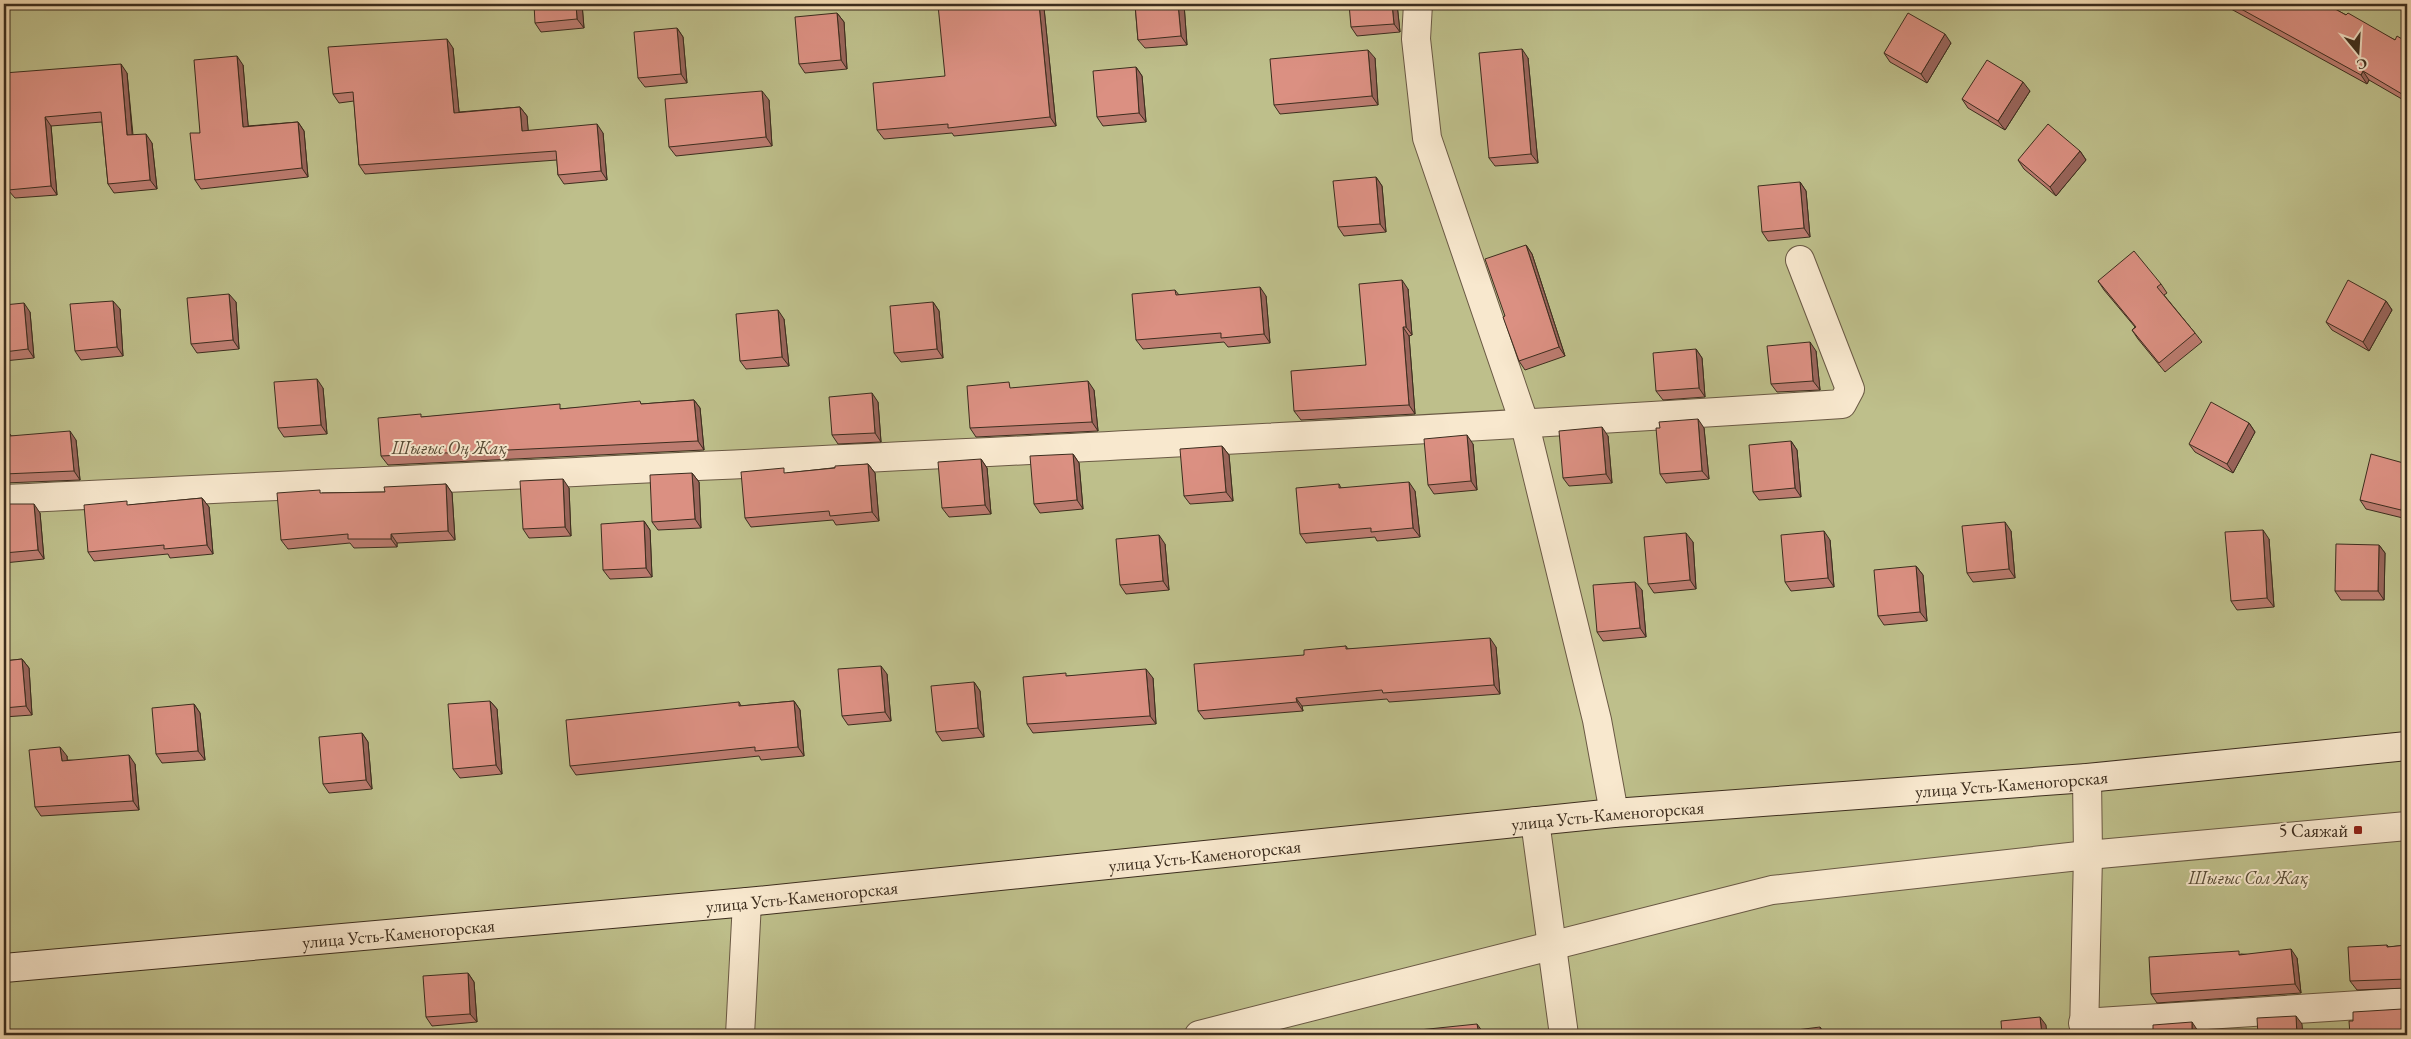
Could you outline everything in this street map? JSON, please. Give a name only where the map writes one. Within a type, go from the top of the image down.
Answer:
[{"type":"street","points":[[1418,4],[1416,40],[1427,138],[1525,425],[1597,720],[1614,813]]},
{"type":"street","points":[[4,499],[1154,445],[1525,425],[1842,404],[1850,389],[1800,260]]},
{"type":"street","name":"улица Усть-Каменогорская","points":[[4,968],[747,902],[1614,813],[2087,778],[2407,746]]},
{"type":"street","points":[[2087,778],[2088,855],[2083,1029],[2407,1002]]},
{"type":"street","points":[[1534,821],[1564,1035]]},
{"type":"street","points":[[1199,1035],[1552,944],[1772,890],[2088,855],[2407,826]]},
{"type":"street","points":[[740,1035],[747,902]]},
{"type":"green space","name":"Шығыс Оң Жақ","points":[[4,4],[2407,4],[2407,1035],[4,1035]]},
{"type":"building","points":[[534,4],[576,4],[577,19],[535,23]]},
{"type":"building","points":[[1039,4],[1050,117],[948,128],[948,124],[877,130],[873,83],[945,76],[938,5]]},
{"type":"building","points":[[1135,4],[1178,4],[1181,36],[1138,40]]},
{"type":"building","points":[[1349,4],[1392,4],[1394,24],[1351,27]]},
{"type":"building","points":[[2232,4],[2326,4],[2346,15],[2348,13],[2395,40],[2397,36],[2407,42],[2407,97],[2363,71],[2361,75]]},
{"type":"building","points":[[837,13],[841,60],[799,64],[795,17]]},
{"type":"building","points":[[1908,13],[1945,34],[1921,74],[1884,53]]},
{"type":"building","points":[[677,28],[681,74],[638,78],[634,32]]},
{"type":"building","points":[[447,39],[454,113],[520,107],[522,131],[597,124],[601,171],[558,175],[556,151],[359,165],[353,92],[333,94],[328,47]]},
{"type":"building","points":[[1522,49],[1531,154],[1489,158],[1479,53]]},
{"type":"building","points":[[1368,50],[1372,96],[1274,105],[1270,59]]},
{"type":"building","points":[[237,56],[243,127],[298,122],[302,168],[195,180],[190,133],[200,133],[194,60]]},
{"type":"building","points":[[1987,60],[2023,82],[1998,121],[1962,99]]},
{"type":"building","points":[[121,64],[127,135],[146,134],[150,180],[108,184],[101,112],[45,117],[51,186],[8,190],[4,138],[4,73]]},
{"type":"building","points":[[1136,67],[1139,113],[1097,117],[1093,71]]},
{"type":"building","points":[[762,91],[766,137],[669,147],[665,99]]},
{"type":"building","points":[[2048,124],[2080,151],[2050,187],[2018,160]]},
{"type":"building","points":[[1376,177],[1380,224],[1338,227],[1333,181]]},
{"type":"building","points":[[1800,182],[1804,228],[1762,232],[1758,186]]},
{"type":"building","points":[[1526,245],[1559,347],[1519,361],[1485,259]]},
{"type":"building","points":[[2134,251],[2161,284],[2157,287],[2195,333],[2159,363],[2132,330],[2136,327],[2098,281]]},
{"type":"building","points":[[1402,280],[1406,327],[1403,327],[1409,405],[1294,411],[1291,371],[1366,365],[1359,284]]},
{"type":"building","points":[[2348,280],[2386,301],[2363,342],[2326,322]]},
{"type":"building","points":[[1260,287],[1264,334],[1221,338],[1221,333],[1136,340],[1132,294],[1175,290],[1176,295]]},
{"type":"building","points":[[229,294],[233,340],[191,344],[187,298]]},
{"type":"building","points":[[113,301],[117,347],[75,351],[70,304]]},
{"type":"building","points":[[933,302],[937,349],[894,353],[890,306]]},
{"type":"building","points":[[24,303],[28,349],[4,352],[4,305]]},
{"type":"building","points":[[778,310],[782,357],[740,361],[736,314]]},
{"type":"building","points":[[1810,342],[1813,381],[1771,384],[1767,346]]},
{"type":"building","points":[[1696,349],[1699,388],[1656,391],[1653,353]]},
{"type":"building","points":[[317,379],[321,425],[278,428],[274,382]]},
{"type":"building","points":[[1088,381],[1092,422],[970,428],[967,386],[1009,382],[1010,388]]},
{"type":"building","points":[[872,393],[875,433],[832,435],[829,397]]},
{"type":"building","points":[[694,400],[698,441],[381,456],[378,418],[421,414],[421,417],[560,404],[560,409],[640,401],[641,404]]},
{"type":"building","points":[[2211,402],[2249,423],[2227,464],[2189,444]]},
{"type":"building","points":[[1698,419],[1702,471],[1660,474],[1656,428],[1660,428],[1659,422]]},
{"type":"building","points":[[1602,427],[1606,474],[1563,478],[1559,431]]},
{"type":"building","points":[[70,431],[74,471],[4,474],[4,435]]},
{"type":"building","points":[[1467,435],[1471,481],[1428,485],[1424,439]]},
{"type":"building","points":[[1791,441],[1795,488],[1753,492],[1749,445]]},
{"type":"building","points":[[1222,446],[1226,492],[1184,496],[1180,449]]},
{"type":"building","points":[[1073,454],[1077,500],[1034,504],[1030,456]]},
{"type":"building","points":[[2371,454],[2407,464],[2407,507],[2402,506],[2401,510],[2360,500]]},
{"type":"building","points":[[981,459],[985,505],[942,508],[938,462]]},
{"type":"building","points":[[868,464],[872,512],[830,516],[829,511],[745,518],[741,472],[784,468],[784,473],[835,468],[835,466]]},
{"type":"building","points":[[692,473],[695,519],[652,522],[650,475]]},
{"type":"building","points":[[563,479],[565,527],[523,529],[520,481]]},
{"type":"building","points":[[1409,482],[1413,528],[1371,532],[1371,528],[1300,534],[1296,488],[1339,484],[1339,488]]},
{"type":"building","points":[[446,484],[448,531],[391,534],[391,539],[348,539],[348,534],[281,540],[277,493],[320,490],[320,493],[385,492],[384,487]]},
{"type":"building","points":[[202,498],[207,545],[164,549],[164,545],[88,552],[84,505],[127,501],[127,505]]},
{"type":"building","points":[[4,504],[34,504],[38,550],[4,553]]},
{"type":"building","points":[[644,521],[646,568],[603,570],[601,524]]},
{"type":"building","points":[[2005,522],[2009,569],[1967,573],[1962,526]]},
{"type":"building","points":[[2263,530],[2267,598],[2231,601],[2225,532]]},
{"type":"building","points":[[1824,531],[1828,578],[1785,582],[1781,535]]},
{"type":"building","points":[[1686,533],[1690,580],[1648,584],[1644,537]]},
{"type":"building","points":[[1159,535],[1163,581],[1120,585],[1116,539]]},
{"type":"building","points":[[2336,544],[2379,545],[2378,591],[2335,591]]},
{"type":"building","points":[[1916,566],[1920,612],[1878,616],[1874,570]]},
{"type":"building","points":[[1635,582],[1640,628],[1597,632],[1593,585]]},
{"type":"building","points":[[1490,638],[1494,685],[1383,693],[1382,690],[1296,698],[1297,702],[1198,711],[1194,664],[1304,655],[1304,650],[1346,646],[1346,649]]},
{"type":"building","points":[[22,659],[26,706],[4,708],[4,661]]},
{"type":"building","points":[[881,666],[885,712],[842,716],[838,669]]},
{"type":"building","points":[[1146,669],[1150,716],[1027,724],[1023,677],[1066,673],[1066,676]]},
{"type":"building","points":[[974,682],[978,728],[936,732],[931,686]]},
{"type":"building","points":[[490,701],[496,765],[453,769],[448,704]]},
{"type":"building","points":[[794,701],[798,747],[755,751],[755,747],[570,766],[566,720],[739,702],[739,706]]},
{"type":"building","points":[[194,704],[198,751],[156,754],[152,708]]},
{"type":"building","points":[[362,733],[366,780],[323,784],[319,737]]},
{"type":"building","points":[[60,747],[62,761],[129,755],[133,801],[35,807],[29,750]]},
{"type":"building","points":[[2387,945],[2387,947],[2407,945],[2407,979],[2350,981],[2348,947]]},
{"type":"building","points":[[2291,949],[2295,984],[2151,994],[2149,957],[2239,951],[2239,955]]},
{"type":"building","points":[[468,973],[470,1014],[426,1017],[423,976]]},
{"type":"building","points":[[2407,1007],[2407,1035],[2350,1035],[2349,1021],[2353,1021],[2353,1012],[2402,1009]]},
{"type":"building","points":[[2296,1016],[2297,1035],[2258,1035],[2257,1018]]},
{"type":"building","points":[[2040,1017],[2042,1035],[2002,1035],[2001,1021]]},
{"type":"building","points":[[2192,1022],[2192,1035],[2153,1035],[2153,1025]]},
{"type":"building","points":[[1477,1024],[1479,1035],[1380,1035],[1380,1034]]},
{"type":"building","points":[[1820,1027],[1821,1035],[1782,1035],[1781,1032]]},
{"type":"place","name":"5 Саяжай","points":[[2358,830]]},
{"type":"park label","name":"Шығыс Сол Жақ","points":[[2248,877]]}]
